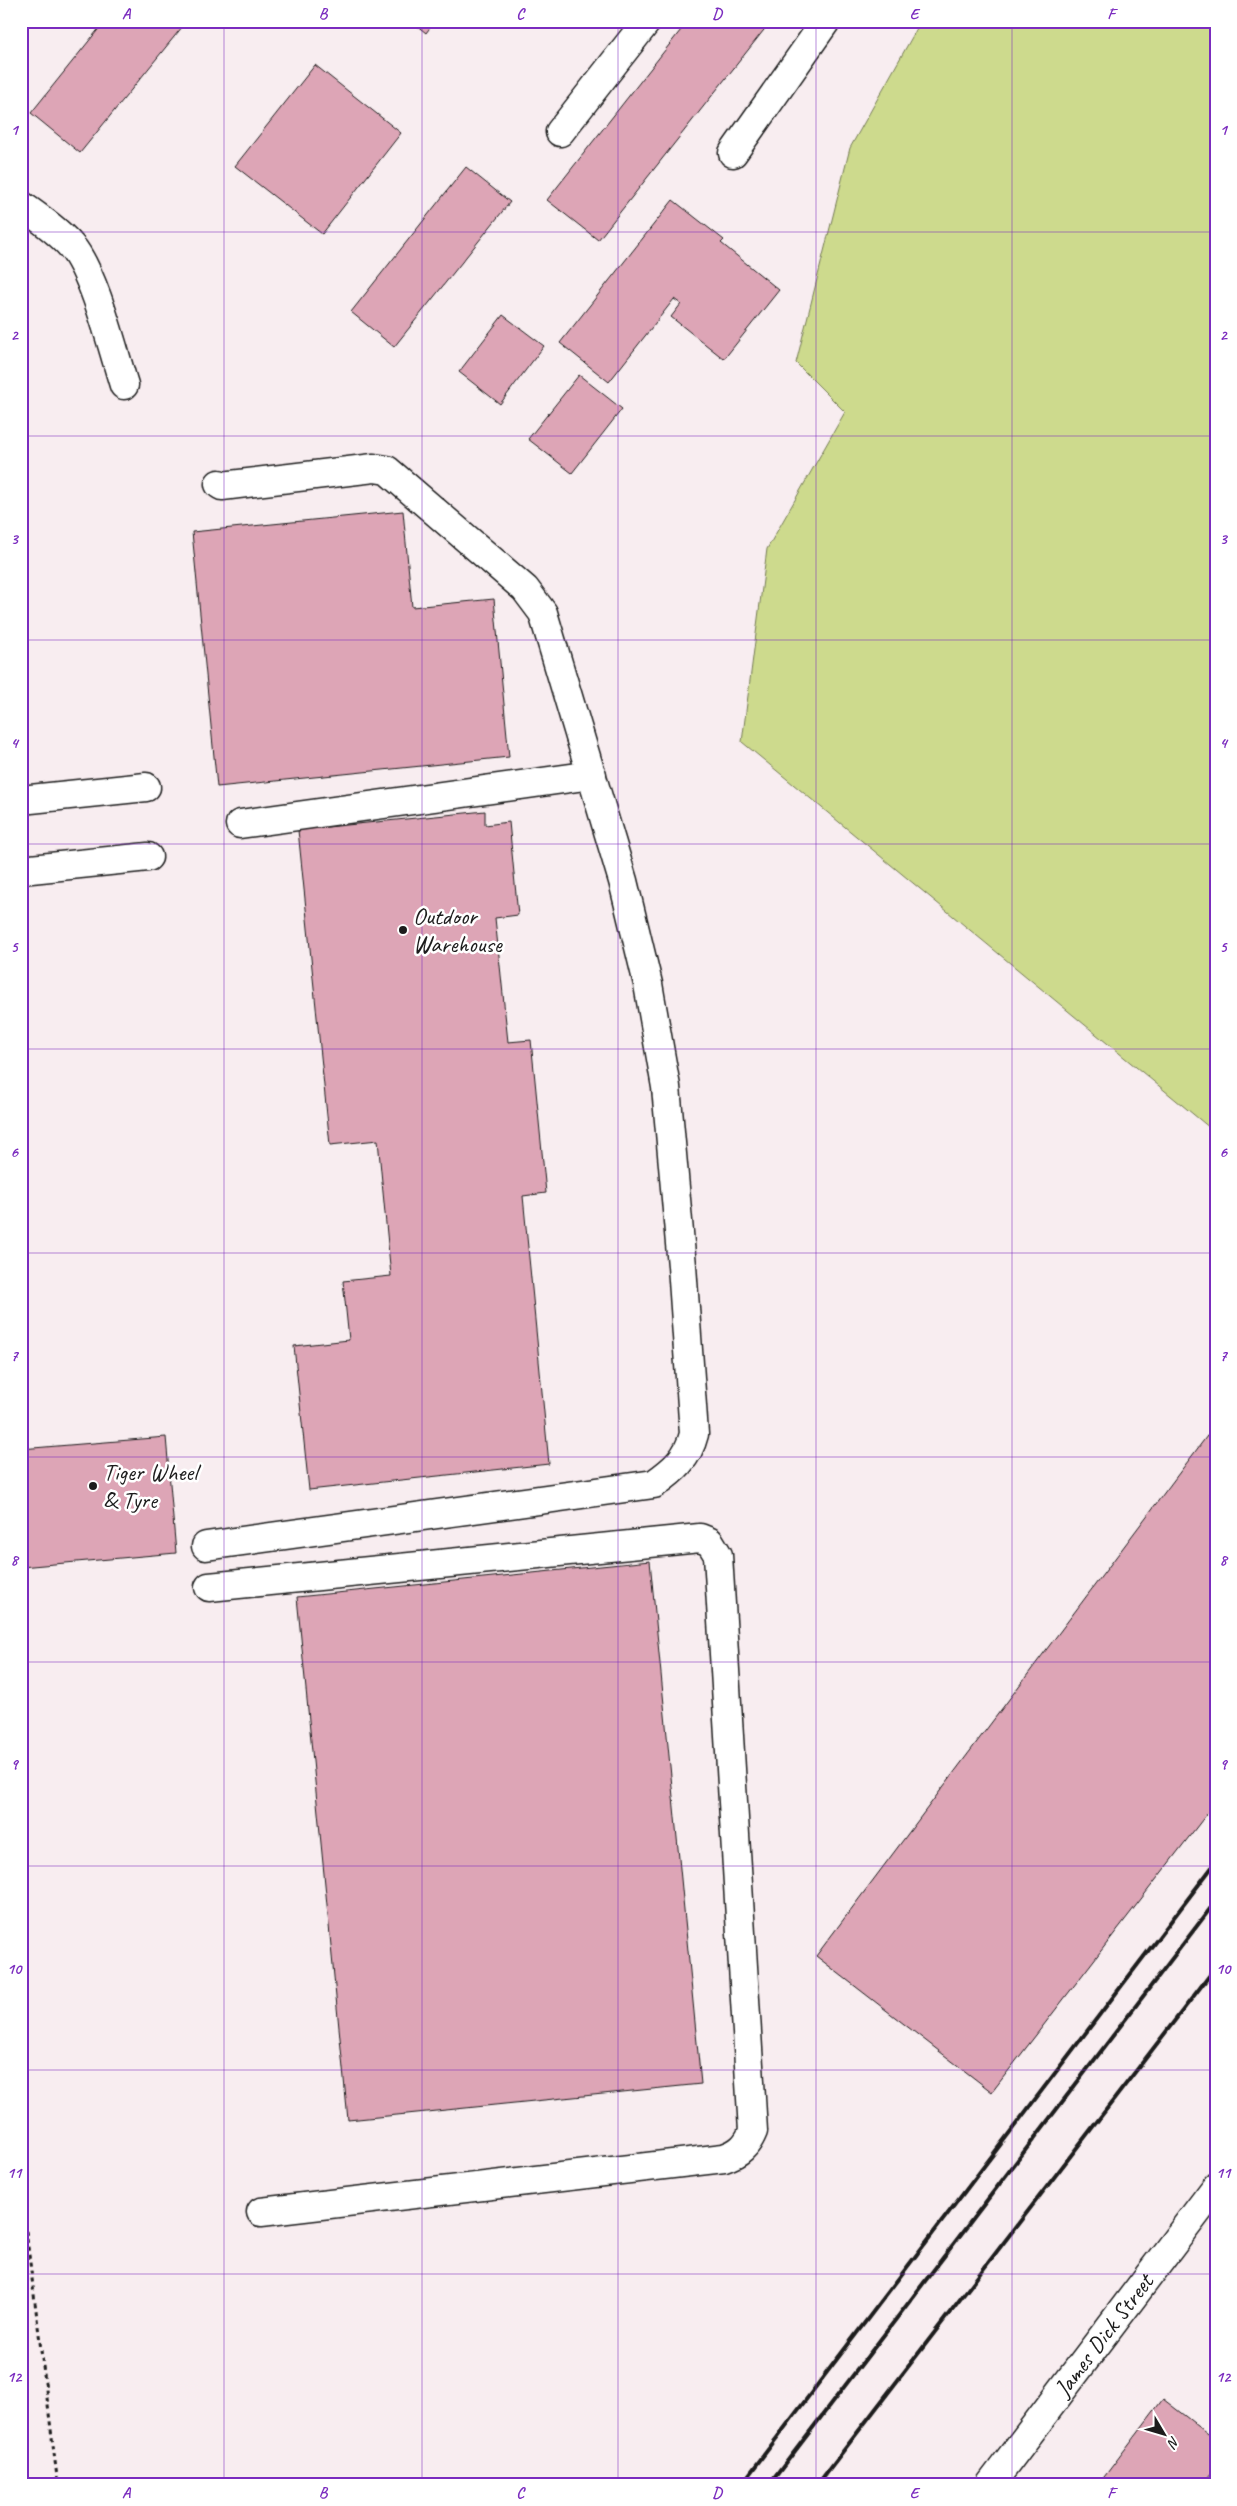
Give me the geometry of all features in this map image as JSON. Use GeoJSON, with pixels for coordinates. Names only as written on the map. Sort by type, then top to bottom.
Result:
{"type":"FeatureCollection","features":[{"type":"Feature","properties":{"kind":"street"},"geometry":{"type":"LineString","coordinates":[[560,132],[646,21]]}},
{"type":"Feature","properties":{"kind":"street"},"geometry":{"type":"LineString","coordinates":[[734,153],[826,21]]}},
{"type":"Feature","properties":{"kind":"street"},"geometry":{"type":"LineString","coordinates":[[21,205],[53,228],[72,248],[86,270],[124,385]]}},
{"type":"Feature","properties":{"kind":"street"},"geometry":{"type":"LineString","coordinates":[[206,1546],[654,1484],[672,1472],[686,1455],[694,1434],[682,1266],[666,1087],[648,984],[623,881],[546,621],[538,605],[525,589],[390,472],[374,468],[222,486],[219,484]]}},
{"type":"Feature","properties":{"kind":"street"},"geometry":{"type":"LineString","coordinates":[[240,824],[592,775]]}},
{"type":"Feature","properties":{"kind":"street"},"geometry":{"type":"LineString","coordinates":[[21,800],[146,787]]}},
{"type":"Feature","properties":{"kind":"street"},"geometry":{"type":"LineString","coordinates":[[21,870],[148,857]]}},
{"type":"Feature","properties":{"kind":"street"},"geometry":{"type":"LineString","coordinates":[[209,1587],[700,1538],[710,1542],[718,1555],[753,2131],[745,2146],[734,2155],[724,2158],[261,2212]]}},
{"type":"Feature","properties":{"kind":"street","name":"James Dick Street"},"geometry":{"type":"LineString","coordinates":[[990,2485],[1216,2188]]}},
{"type":"Feature","properties":{"kind":"path"},"geometry":{"type":"LineString","coordinates":[[25,2223],[58,2485]]}},
{"type":"Feature","properties":{"kind":"green space"},"geometry":{"type":"Polygon","coordinates":[[[921,21],[1216,21],[1216,1133],[742,742],[767,549],[845,412],[796,363],[850,148],[921,21]]]}},
{"type":"Feature","properties":{"kind":"building"},"geometry":{"type":"Polygon","coordinates":[[[105,21],[187,21],[80,153],[31,113],[105,21]]]}},
{"type":"Feature","properties":{"kind":"building"},"geometry":{"type":"Polygon","coordinates":[[[411,21],[435,21],[426,33],[411,21]]]}},
{"type":"Feature","properties":{"kind":"building"},"geometry":{"type":"Polygon","coordinates":[[[688,21],[771,21],[598,240],[547,200],[688,21]]]}},
{"type":"Feature","properties":{"kind":"building"},"geometry":{"type":"Polygon","coordinates":[[[315,65],[401,133],[322,234],[235,166],[315,65]]]}},
{"type":"Feature","properties":{"kind":"building"},"geometry":{"type":"Polygon","coordinates":[[[466,167],[510,202],[394,347],[351,312],[466,167]]]}},
{"type":"Feature","properties":{"kind":"building"},"geometry":{"type":"Polygon","coordinates":[[[673,200],[724,240],[721,243],[779,290],[724,359],[671,317],[681,304],[674,299],[609,382],[560,343],[673,200]]]}},
{"type":"Feature","properties":{"kind":"building"},"geometry":{"type":"Polygon","coordinates":[[[503,315],[544,346],[500,404],[459,372],[503,315]]]}},
{"type":"Feature","properties":{"kind":"building"},"geometry":{"type":"Polygon","coordinates":[[[579,375],[622,409],[572,473],[528,439],[579,375]]]}},
{"type":"Feature","properties":{"kind":"building"},"geometry":{"type":"Polygon","coordinates":[[[403,511],[412,607],[494,599],[509,757],[217,787],[192,532],[403,511]]]}},
{"type":"Feature","properties":{"kind":"building"},"geometry":{"type":"Polygon","coordinates":[[[485,811],[485,825],[509,822],[518,915],[495,918],[508,1042],[531,1040],[546,1193],[523,1196],[549,1464],[309,1490],[294,1346],[349,1340],[343,1281],[391,1276],[378,1140],[330,1145],[298,830],[485,811]]]}},
{"type":"Feature","properties":{"kind":"building"},"geometry":{"type":"Polygon","coordinates":[[[1216,1424],[1216,1802],[992,2092],[816,1956],[1216,1424]]]}},
{"type":"Feature","properties":{"kind":"building"},"geometry":{"type":"Polygon","coordinates":[[[166,1437],[176,1553],[21,1567],[21,1449],[166,1437]]]}},
{"type":"Feature","properties":{"kind":"building"},"geometry":{"type":"Polygon","coordinates":[[[650,1561],[701,2084],[348,2120],[297,1597],[650,1561]]]}},
{"type":"Feature","properties":{"kind":"building"},"geometry":{"type":"Polygon","coordinates":[[[1163,2399],[1216,2440],[1216,2468],[1203,2485],[1098,2485],[1163,2399]]]}},
{"type":"Feature","properties":{"kind":"railway"},"geometry":{"type":"LineString","coordinates":[[741,2485],[1216,1862]]}},
{"type":"Feature","properties":{"kind":"railway"},"geometry":{"type":"LineString","coordinates":[[769,2485],[1216,1901]]}},
{"type":"Feature","properties":{"kind":"railway"},"geometry":{"type":"LineString","coordinates":[[817,2485],[1216,1967]]}},
{"type":"Feature","properties":{"kind":"place","name":"Outdoor Warehouse"},"geometry":{"type":"Point","coordinates":[403,930]}},
{"type":"Feature","properties":{"kind":"place","name":"Tiger Wheel & Tyre"},"geometry":{"type":"Point","coordinates":[93,1486]}}]}
